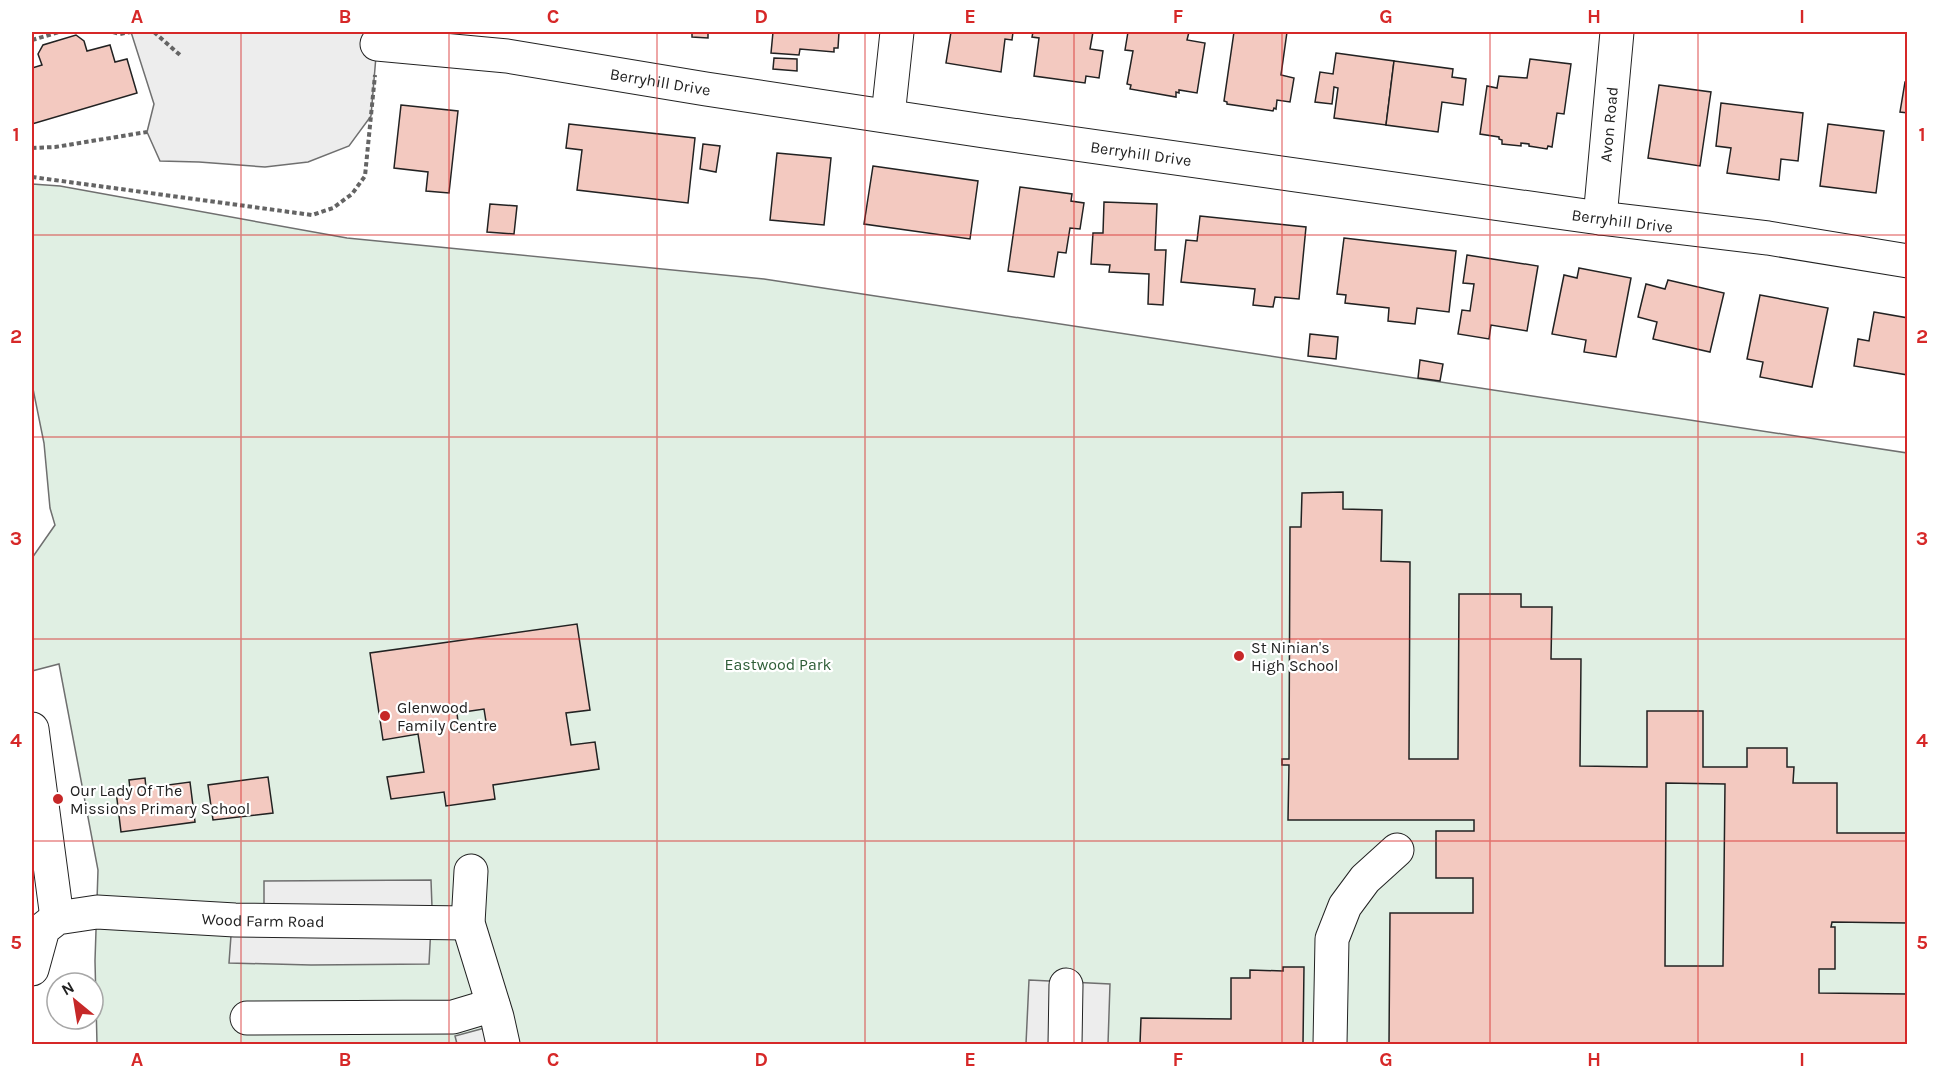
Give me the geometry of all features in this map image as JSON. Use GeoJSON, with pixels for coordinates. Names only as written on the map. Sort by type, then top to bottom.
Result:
{"type":"FeatureCollection","features":[{"type":"Feature","properties":{"kind":"street"},"geometry":{"type":"LineString","coordinates":[[888,116],[897,32]]}},
{"type":"Feature","properties":{"kind":"street","name":"Avon Road"},"geometry":{"type":"LineString","coordinates":[[1600,218],[1617,32]]}},
{"type":"Feature","properties":{"kind":"street","name":"Berryhill Drive"},"geometry":{"type":"LineString","coordinates":[[377,44],[508,44],[706,89],[1600,218],[1768,238],[1908,261]]}},
{"type":"Feature","properties":{"kind":"street"},"geometry":{"type":"LineString","coordinates":[[32,729],[57,918],[43,928],[32,969]]}},
{"type":"Feature","properties":{"kind":"street"},"geometry":{"type":"LineString","coordinates":[[1330,1044],[1332,939],[1345,906],[1365,879],[1397,850]]}},
{"type":"Feature","properties":{"kind":"street"},"geometry":{"type":"LineString","coordinates":[[471,871],[468,923],[503,1044]]}},
{"type":"Feature","properties":{"kind":"street","name":"Wood Farm Road"},"geometry":{"type":"LineString","coordinates":[[57,918],[96,912],[235,920],[468,923]]}},
{"type":"Feature","properties":{"kind":"street"},"geometry":{"type":"LineString","coordinates":[[1065,1044],[1066,985]]}},
{"type":"Feature","properties":{"kind":"street"},"geometry":{"type":"LineString","coordinates":[[247,1018],[453,1017],[493,1005]]}},
{"type":"Feature","properties":{"kind":"path"},"geometry":{"type":"LineString","coordinates":[[32,40],[59,32]]}},
{"type":"Feature","properties":{"kind":"path"},"geometry":{"type":"LineString","coordinates":[[113,32],[120,34],[131,32]]}},
{"type":"Feature","properties":{"kind":"path"},"geometry":{"type":"LineString","coordinates":[[154,32],[180,56]]}},
{"type":"Feature","properties":{"kind":"path"},"geometry":{"type":"LineString","coordinates":[[32,177],[312,215],[333,208],[352,194],[365,176],[377,44]]}},
{"type":"Feature","properties":{"kind":"path"},"geometry":{"type":"LineString","coordinates":[[32,148],[55,147],[147,132]]}},
{"type":"Feature","properties":{"kind":"green space","name":"Eastwood Park"},"geometry":{"type":"Polygon","coordinates":[[[32,184],[60,186],[347,238],[764,279],[1907,453],[1907,1044],[97,1044],[97,1031],[105,1031],[105,971],[95,971],[98,870],[59,664],[32,671],[32,558],[55,525],[50,508],[44,443],[32,384],[32,184]]]}},
{"type":"Feature","properties":{"kind":"shaded area"},"geometry":{"type":"Polygon","coordinates":[[[131,32],[378,32],[371,116],[349,146],[308,162],[265,167],[160,161],[147,132],[154,104],[131,32]]]}},
{"type":"Feature","properties":{"kind":"shaded area"},"geometry":{"type":"Polygon","coordinates":[[[431,880],[429,964],[229,963],[233,908],[264,908],[264,881],[431,880]]]}},
{"type":"Feature","properties":{"kind":"shaded area"},"geometry":{"type":"Polygon","coordinates":[[[1029,980],[1110,984],[1108,1044],[1026,1044],[1029,980]]]}},
{"type":"Feature","properties":{"kind":"shaded area"},"geometry":{"type":"Polygon","coordinates":[[[507,1022],[515,1044],[457,1044],[455,1036],[507,1022]]]}},
{"type":"Feature","properties":{"kind":"building"},"geometry":{"type":"Polygon","coordinates":[[[692,32],[708,32],[708,38],[692,37],[692,32]]]}},
{"type":"Feature","properties":{"kind":"building"},"geometry":{"type":"Polygon","coordinates":[[[773,32],[839,32],[838,48],[834,48],[834,52],[800,49],[799,55],[771,53],[773,32]]]}},
{"type":"Feature","properties":{"kind":"building"},"geometry":{"type":"Polygon","coordinates":[[[951,32],[1013,32],[1012,40],[1005,39],[1001,72],[946,63],[951,32]]]}},
{"type":"Feature","properties":{"kind":"building"},"geometry":{"type":"Polygon","coordinates":[[[1033,32],[1093,32],[1090,49],[1103,51],[1099,78],[1086,76],[1085,83],[1034,76],[1039,38],[1032,37],[1033,32]]]}},
{"type":"Feature","properties":{"kind":"building"},"geometry":{"type":"Polygon","coordinates":[[[1128,32],[1189,32],[1187,40],[1205,43],[1197,93],[1179,90],[1179,93],[1176,92],[1176,97],[1130,89],[1131,85],[1127,84],[1133,51],[1125,50],[1128,32]]]}},
{"type":"Feature","properties":{"kind":"building"},"geometry":{"type":"Polygon","coordinates":[[[1234,32],[1287,32],[1281,75],[1294,78],[1290,102],[1277,100],[1276,109],[1274,108],[1273,111],[1227,104],[1224,101],[1234,32]]]}},
{"type":"Feature","properties":{"kind":"building"},"geometry":{"type":"Polygon","coordinates":[[[76,35],[84,41],[87,51],[110,45],[115,62],[127,59],[137,93],[32,124],[32,68],[42,65],[38,54],[43,45],[76,35]]]}},
{"type":"Feature","properties":{"kind":"building"},"geometry":{"type":"Polygon","coordinates":[[[1336,53],[1394,61],[1386,125],[1334,118],[1338,88],[1334,87],[1332,104],[1315,102],[1320,72],[1333,74],[1336,53]]]}},
{"type":"Feature","properties":{"kind":"building"},"geometry":{"type":"Polygon","coordinates":[[[774,58],[797,59],[797,71],[773,69],[774,58]]]}},
{"type":"Feature","properties":{"kind":"building"},"geometry":{"type":"Polygon","coordinates":[[[1530,59],[1571,64],[1564,114],[1557,113],[1552,147],[1548,146],[1547,149],[1521,143],[1521,146],[1502,144],[1499,137],[1480,134],[1487,86],[1497,88],[1499,76],[1527,78],[1530,59]]]}},
{"type":"Feature","properties":{"kind":"building"},"geometry":{"type":"Polygon","coordinates":[[[1394,61],[1453,69],[1452,77],[1466,79],[1463,105],[1442,102],[1438,132],[1386,125],[1394,61]]]}},
{"type":"Feature","properties":{"kind":"building"},"geometry":{"type":"Polygon","coordinates":[[[1905,82],[1908,82],[1908,113],[1900,112],[1905,82]]]}},
{"type":"Feature","properties":{"kind":"building"},"geometry":{"type":"Polygon","coordinates":[[[1659,85],[1711,92],[1700,166],[1648,158],[1659,85]]]}},
{"type":"Feature","properties":{"kind":"building"},"geometry":{"type":"Polygon","coordinates":[[[1721,103],[1803,113],[1798,161],[1781,159],[1779,180],[1727,173],[1731,148],[1716,146],[1721,103]]]}},
{"type":"Feature","properties":{"kind":"building"},"geometry":{"type":"Polygon","coordinates":[[[401,105],[458,111],[449,193],[426,191],[428,172],[394,168],[401,105]]]}},
{"type":"Feature","properties":{"kind":"building"},"geometry":{"type":"Polygon","coordinates":[[[569,124],[695,138],[688,203],[577,190],[582,150],[566,148],[569,124]]]}},
{"type":"Feature","properties":{"kind":"building"},"geometry":{"type":"Polygon","coordinates":[[[1828,124],[1884,131],[1876,193],[1820,186],[1828,124]]]}},
{"type":"Feature","properties":{"kind":"building"},"geometry":{"type":"Polygon","coordinates":[[[703,144],[720,146],[716,172],[700,169],[703,144]]]}},
{"type":"Feature","properties":{"kind":"building"},"geometry":{"type":"Polygon","coordinates":[[[777,153],[831,158],[824,225],[770,220],[777,153]]]}},
{"type":"Feature","properties":{"kind":"building"},"geometry":{"type":"Polygon","coordinates":[[[873,166],[978,181],[970,239],[864,224],[873,166]]]}},
{"type":"Feature","properties":{"kind":"building"},"geometry":{"type":"Polygon","coordinates":[[[1020,187],[1072,194],[1071,201],[1084,203],[1080,229],[1070,228],[1066,253],[1058,252],[1054,277],[1008,271],[1020,187]]]}},
{"type":"Feature","properties":{"kind":"building"},"geometry":{"type":"Polygon","coordinates":[[[1104,202],[1157,204],[1155,250],[1166,250],[1163,305],[1148,304],[1149,274],[1109,272],[1110,265],[1091,264],[1093,233],[1103,233],[1104,202]]]}},
{"type":"Feature","properties":{"kind":"building"},"geometry":{"type":"Polygon","coordinates":[[[490,204],[517,206],[514,234],[487,232],[490,204]]]}},
{"type":"Feature","properties":{"kind":"building"},"geometry":{"type":"Polygon","coordinates":[[[1200,216],[1306,227],[1299,299],[1275,297],[1273,307],[1253,305],[1255,289],[1181,282],[1186,240],[1197,241],[1200,216]]]}},
{"type":"Feature","properties":{"kind":"building"},"geometry":{"type":"Polygon","coordinates":[[[1344,238],[1456,251],[1449,312],[1417,308],[1415,324],[1388,321],[1389,308],[1345,303],[1346,295],[1337,294],[1344,238]]]}},
{"type":"Feature","properties":{"kind":"building"},"geometry":{"type":"Polygon","coordinates":[[[1467,255],[1538,266],[1527,331],[1491,325],[1489,339],[1458,334],[1462,310],[1470,311],[1474,284],[1463,283],[1467,255]]]}},
{"type":"Feature","properties":{"kind":"building"},"geometry":{"type":"Polygon","coordinates":[[[1579,268],[1631,278],[1616,357],[1584,352],[1586,340],[1552,334],[1564,275],[1577,278],[1579,268]]]}},
{"type":"Feature","properties":{"kind":"building"},"geometry":{"type":"Polygon","coordinates":[[[1668,280],[1724,293],[1710,352],[1653,339],[1657,322],[1638,317],[1646,284],[1665,289],[1668,280]]]}},
{"type":"Feature","properties":{"kind":"building"},"geometry":{"type":"Polygon","coordinates":[[[1760,295],[1828,308],[1812,387],[1760,377],[1763,362],[1747,359],[1760,295]]]}},
{"type":"Feature","properties":{"kind":"building"},"geometry":{"type":"Polygon","coordinates":[[[1874,312],[1908,318],[1908,375],[1854,366],[1858,339],[1869,341],[1874,312]]]}},
{"type":"Feature","properties":{"kind":"building"},"geometry":{"type":"Polygon","coordinates":[[[1310,334],[1338,337],[1336,359],[1308,356],[1310,334]]]}},
{"type":"Feature","properties":{"kind":"building"},"geometry":{"type":"Polygon","coordinates":[[[1420,360],[1443,364],[1440,381],[1418,378],[1420,360]]]}},
{"type":"Feature","properties":{"kind":"building","name":"St Ninian's High School"},"geometry":{"type":"Polygon","coordinates":[[[1343,492],[1343,509],[1382,510],[1381,561],[1410,562],[1409,759],[1458,759],[1459,594],[1521,594],[1521,607],[1552,607],[1551,659],[1581,659],[1580,766],[1647,767],[1647,711],[1703,711],[1703,767],[1747,767],[1747,748],[1787,748],[1787,767],[1794,767],[1793,783],[1837,783],[1837,833],[1908,833],[1908,923],[1832,922],[1831,927],[1835,927],[1835,969],[1819,969],[1819,993],[1908,994],[1908,1044],[1389,1044],[1390,913],[1473,913],[1473,878],[1436,878],[1436,831],[1474,831],[1474,820],[1288,820],[1289,765],[1282,765],[1282,759],[1289,759],[1290,527],[1301,527],[1302,493],[1343,492]],[[1666,783],[1665,966],[1723,966],[1725,784],[1666,783]]]}},
{"type":"Feature","properties":{"kind":"building","name":"Glenwood Family Centre"},"geometry":{"type":"Polygon","coordinates":[[[577,624],[590,710],[566,713],[571,745],[595,742],[599,769],[493,785],[495,799],[446,806],[444,792],[391,799],[387,777],[424,772],[418,734],[383,740],[370,653],[577,624]],[[484,709],[457,713],[459,732],[487,728],[484,709]]]}},
{"type":"Feature","properties":{"kind":"building"},"geometry":{"type":"Polygon","coordinates":[[[268,777],[273,813],[213,820],[208,785],[268,777]]]}},
{"type":"Feature","properties":{"kind":"building"},"geometry":{"type":"Polygon","coordinates":[[[145,778],[146,788],[190,782],[195,822],[121,832],[116,791],[130,789],[129,780],[145,778]]]}},
{"type":"Feature","properties":{"kind":"building"},"geometry":{"type":"Polygon","coordinates":[[[1283,967],[1304,967],[1303,1044],[1140,1044],[1141,1018],[1231,1019],[1231,978],[1250,978],[1250,970],[1283,971],[1283,967]]]}},
{"type":"Feature","properties":{"kind":"place","name":"St Ninian's High School"},"geometry":{"type":"Point","coordinates":[1239,656]}},
{"type":"Feature","properties":{"kind":"place","name":"Glenwood Family Centre"},"geometry":{"type":"Point","coordinates":[385,716]}},
{"type":"Feature","properties":{"kind":"place","name":"Our Lady Of The Missions Primary School"},"geometry":{"type":"Point","coordinates":[58,799]}}]}
